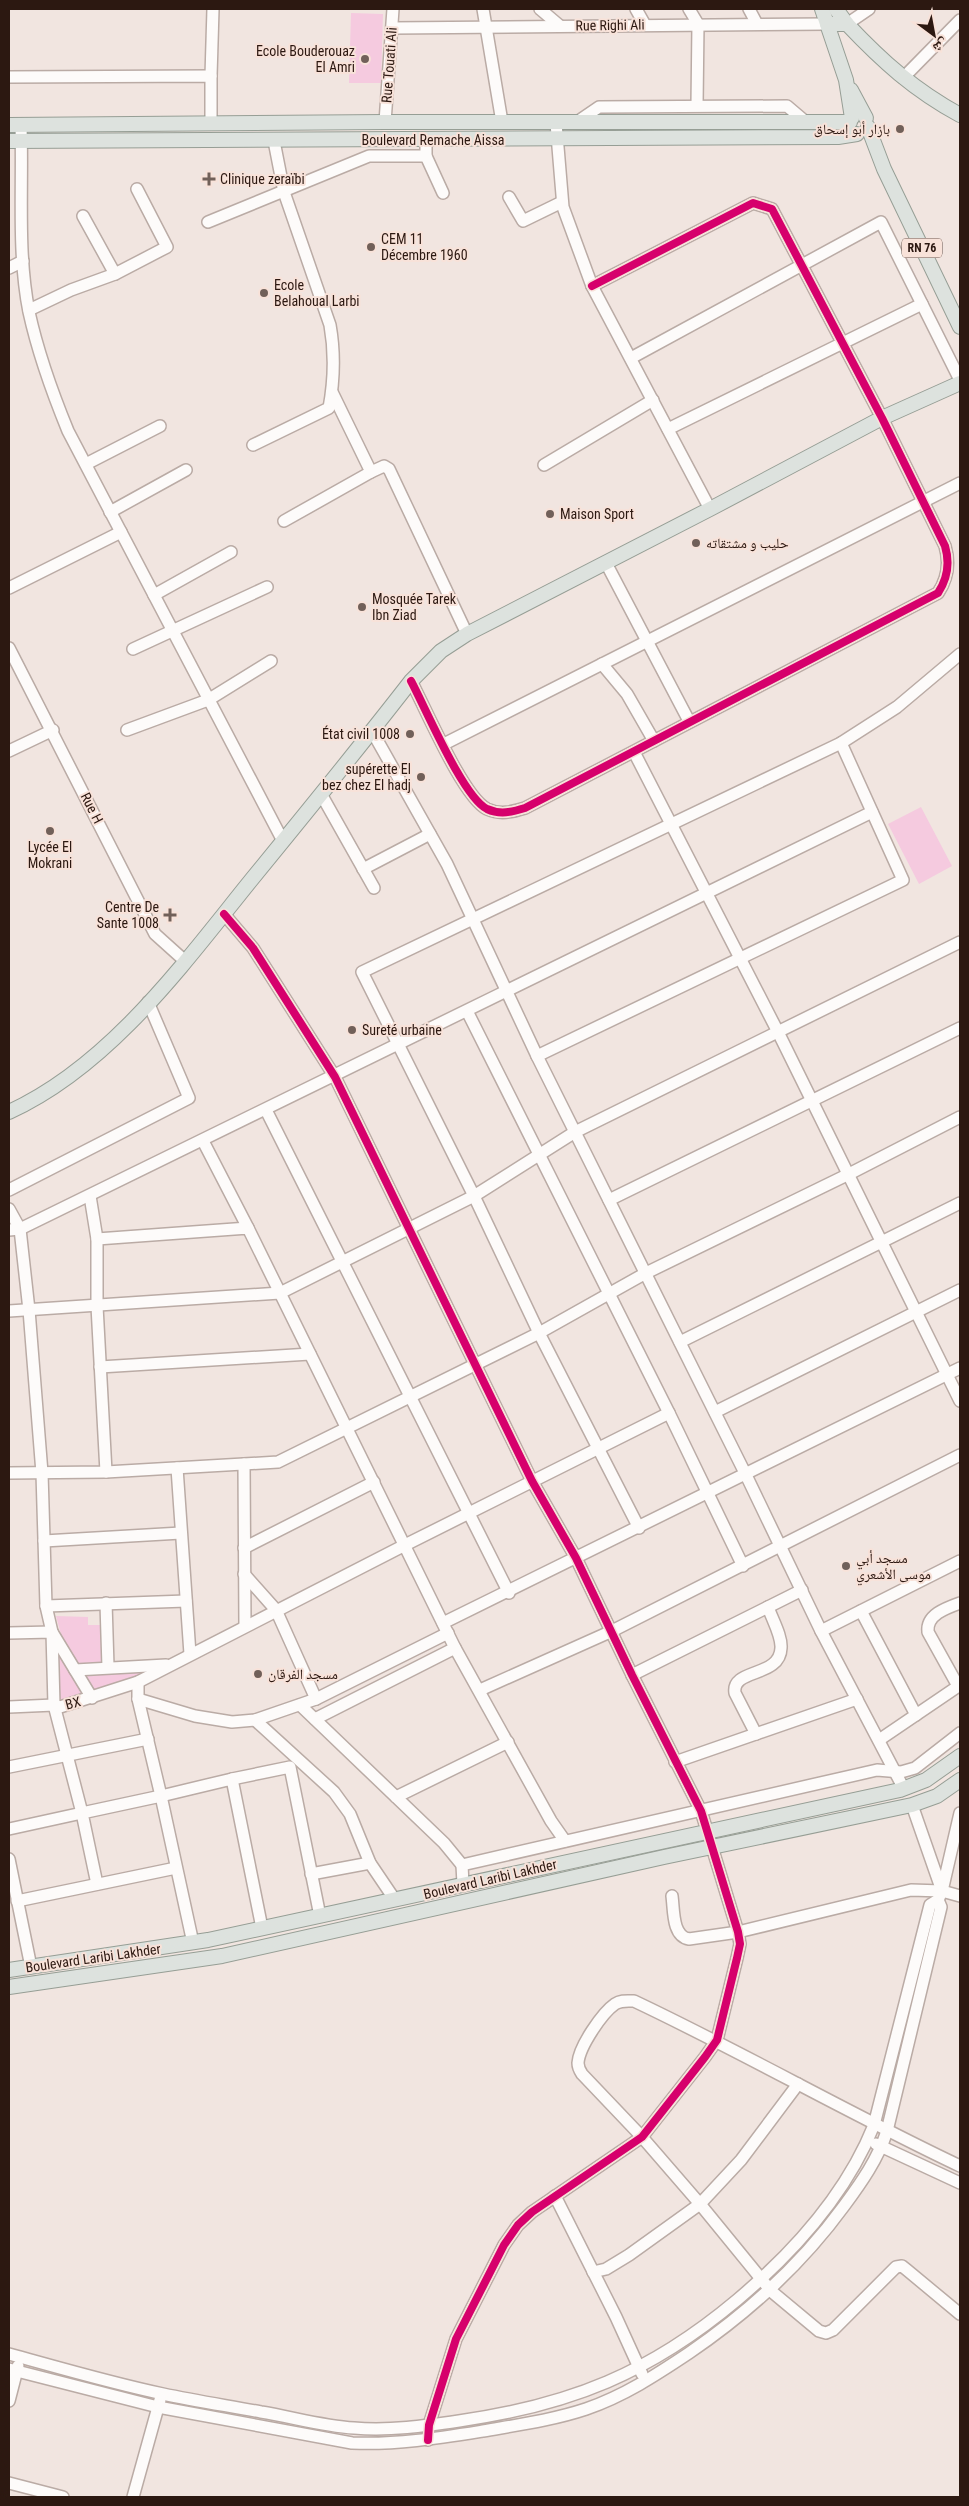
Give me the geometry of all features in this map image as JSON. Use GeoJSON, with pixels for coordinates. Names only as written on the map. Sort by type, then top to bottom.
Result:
{"type":"FeatureCollection","features":[{"type":"Feature","properties":{"kind":"main road","name":"RN 76"},"geometry":{"type":"LineString","coordinates":[[822,9],[859,126],[884,169],[960,327]]}},
{"type":"Feature","properties":{"kind":"main road"},"geometry":{"type":"LineString","coordinates":[[836,9],[847,24],[881,60],[903,78],[958,110]]}},
{"type":"Feature","properties":{"kind":"main road"},"geometry":{"type":"LineString","coordinates":[[827,24],[847,24]]}},
{"type":"Feature","properties":{"kind":"main road","name":"Boulevard Remache Aissa"},"geometry":{"type":"LineString","coordinates":[[15,125],[577,122],[808,123],[859,126]]}},
{"type":"Feature","properties":{"kind":"main road","name":"Boulevard Remache Aissa"},"geometry":{"type":"LineString","coordinates":[[15,141],[372,141],[426,139],[555,140],[838,137],[859,126]]}},
{"type":"Feature","properties":{"kind":"main road"},"geometry":{"type":"LineString","coordinates":[[9,1112],[36,1100],[111,1042],[185,961],[412,681],[440,651],[467,634],[882,418],[960,381]]}},
{"type":"Feature","properties":{"kind":"main road","name":"Boulevard Laribi Lakhder"},"geometry":{"type":"LineString","coordinates":[[9,1970],[193,1943],[904,1789],[934,1776],[960,1756]]}},
{"type":"Feature","properties":{"kind":"main road","name":"Boulevard Laribi Lakhder"},"geometry":{"type":"LineString","coordinates":[[9,1987],[222,1956],[713,1846],[912,1805],[937,1796],[960,1780]]}},
{"type":"Feature","properties":{"kind":"street"},"geometry":{"type":"LineString","coordinates":[[211,124],[213,9]]}},
{"type":"Feature","properties":{"kind":"street","name":"Rue Touati Ali"},"geometry":{"type":"LineString","coordinates":[[385,122],[393,9]]}},
{"type":"Feature","properties":{"kind":"street"},"geometry":{"type":"LineString","coordinates":[[483,9],[502,122]]}},
{"type":"Feature","properties":{"kind":"street"},"geometry":{"type":"LineString","coordinates":[[540,9],[560,26]]}},
{"type":"Feature","properties":{"kind":"street"},"geometry":{"type":"LineString","coordinates":[[636,9],[645,25]]}},
{"type":"Feature","properties":{"kind":"street"},"geometry":{"type":"LineString","coordinates":[[689,9],[698,24],[696,106]]}},
{"type":"Feature","properties":{"kind":"street"},"geometry":{"type":"LineString","coordinates":[[749,9],[757,24]]}},
{"type":"Feature","properties":{"kind":"street"},"geometry":{"type":"LineString","coordinates":[[847,24],[869,9]]}},
{"type":"Feature","properties":{"kind":"street"},"geometry":{"type":"LineString","coordinates":[[957,9],[960,13]]}},
{"type":"Feature","properties":{"kind":"street"},"geometry":{"type":"LineString","coordinates":[[903,78],[960,20]]}},
{"type":"Feature","properties":{"kind":"street","name":"Rue Righi Ali"},"geometry":{"type":"LineString","coordinates":[[392,28],[827,24]]}},
{"type":"Feature","properties":{"kind":"street"},"geometry":{"type":"LineString","coordinates":[[9,77],[211,76]]}},
{"type":"Feature","properties":{"kind":"street"},"geometry":{"type":"LineString","coordinates":[[577,122],[599,107],[787,106],[808,123]]}},
{"type":"Feature","properties":{"kind":"street"},"geometry":{"type":"LineString","coordinates":[[556,123],[555,140],[566,221],[592,286],[710,509]]}},
{"type":"Feature","properties":{"kind":"street"},"geometry":{"type":"LineString","coordinates":[[15,125],[23,261],[29,310],[45,373],[68,431],[171,631],[283,841]]}},
{"type":"Feature","properties":{"kind":"street"},"geometry":{"type":"LineString","coordinates":[[426,139],[426,156],[443,193]]}},
{"type":"Feature","properties":{"kind":"street"},"geometry":{"type":"LineString","coordinates":[[253,445],[329,408],[332,391],[334,345],[330,325],[284,192],[274,141]]}},
{"type":"Feature","properties":{"kind":"street"},"geometry":{"type":"LineString","coordinates":[[369,156],[372,141]]}},
{"type":"Feature","properties":{"kind":"street"},"geometry":{"type":"LineString","coordinates":[[208,222],[369,156],[426,156]]}},
{"type":"Feature","properties":{"kind":"street"},"geometry":{"type":"LineString","coordinates":[[29,310],[71,290],[115,274],[167,247],[137,189]]}},
{"type":"Feature","properties":{"kind":"street"},"geometry":{"type":"LineString","coordinates":[[509,197],[523,221],[562,202]]}},
{"type":"Feature","properties":{"kind":"street"},"geometry":{"type":"LineString","coordinates":[[412,681],[475,799],[488,809],[503,813],[524,808],[938,592],[946,577],[947,553],[882,418],[772,209],[753,203],[592,286]]}},
{"type":"Feature","properties":{"kind":"street"},"geometry":{"type":"LineString","coordinates":[[83,216],[115,274]]}},
{"type":"Feature","properties":{"kind":"street"},"geometry":{"type":"LineString","coordinates":[[631,358],[881,222],[960,381]]}},
{"type":"Feature","properties":{"kind":"street"},"geometry":{"type":"LineString","coordinates":[[9,268],[23,261]]}},
{"type":"Feature","properties":{"kind":"street"},"geometry":{"type":"LineString","coordinates":[[668,429],[922,304]]}},
{"type":"Feature","properties":{"kind":"street"},"geometry":{"type":"LineString","coordinates":[[332,391],[370,472]]}},
{"type":"Feature","properties":{"kind":"street"},"geometry":{"type":"LineString","coordinates":[[544,465],[653,400]]}},
{"type":"Feature","properties":{"kind":"street"},"geometry":{"type":"LineString","coordinates":[[86,464],[160,426]]}},
{"type":"Feature","properties":{"kind":"street"},"geometry":{"type":"LineString","coordinates":[[284,521],[370,472],[384,466],[389,469],[467,634]]}},
{"type":"Feature","properties":{"kind":"street"},"geometry":{"type":"LineString","coordinates":[[110,512],[186,470]]}},
{"type":"Feature","properties":{"kind":"street"},"geometry":{"type":"LineString","coordinates":[[444,744],[960,483]]}},
{"type":"Feature","properties":{"kind":"street"},"geometry":{"type":"LineString","coordinates":[[9,588],[121,532]]}},
{"type":"Feature","properties":{"kind":"street"},"geometry":{"type":"LineString","coordinates":[[154,595],[231,552]]}},
{"type":"Feature","properties":{"kind":"street"},"geometry":{"type":"LineString","coordinates":[[606,563],[689,722]]}},
{"type":"Feature","properties":{"kind":"street"},"geometry":{"type":"LineString","coordinates":[[133,649],[267,587]]}},
{"type":"Feature","properties":{"kind":"street","name":"Rue H"},"geometry":{"type":"LineString","coordinates":[[9,648],[53,730],[155,934],[185,961]]}},
{"type":"Feature","properties":{"kind":"street"},"geometry":{"type":"LineString","coordinates":[[638,1528],[539,1333],[474,1196],[362,972],[841,743],[897,707],[960,654]]}},
{"type":"Feature","properties":{"kind":"street"},"geometry":{"type":"LineString","coordinates":[[127,730],[208,700],[271,661]]}},
{"type":"Feature","properties":{"kind":"street"},"geometry":{"type":"LineString","coordinates":[[602,664],[627,694],[654,741]]}},
{"type":"Feature","properties":{"kind":"street"},"geometry":{"type":"LineString","coordinates":[[9,751],[53,730]]}},
{"type":"Feature","properties":{"kind":"street"},"geometry":{"type":"LineString","coordinates":[[372,731],[447,864],[471,920],[574,1132],[646,1273],[822,1631],[904,1789]]}},
{"type":"Feature","properties":{"kind":"street"},"geometry":{"type":"LineString","coordinates":[[537,1056],[739,957],[903,880],[841,743]]}},
{"type":"Feature","properties":{"kind":"street"},"geometry":{"type":"LineString","coordinates":[[634,752],[778,1032],[960,1401]]}},
{"type":"Feature","properties":{"kind":"street"},"geometry":{"type":"LineString","coordinates":[[321,794],[374,888]]}},
{"type":"Feature","properties":{"kind":"street"},"geometry":{"type":"LineString","coordinates":[[14,1230],[90,1196],[335,1077],[872,812]]}},
{"type":"Feature","properties":{"kind":"street"},"geometry":{"type":"LineString","coordinates":[[364,870],[430,834]]}},
{"type":"Feature","properties":{"kind":"street"},"geometry":{"type":"LineString","coordinates":[[224,914],[253,948],[335,1077],[532,1481],[576,1558],[632,1675],[701,1811],[713,1846],[740,1944],[717,2040],[642,2137],[532,2212],[518,2225],[504,2245],[456,2339],[429,2425],[428,2440]]}},
{"type":"Feature","properties":{"kind":"street"},"geometry":{"type":"LineString","coordinates":[[9,1311],[280,1293],[474,1196],[538,1153],[574,1132],[960,942]]}},
{"type":"Feature","properties":{"kind":"street"},"geometry":{"type":"LineString","coordinates":[[9,1190],[189,1098],[148,1002]]}},
{"type":"Feature","properties":{"kind":"street"},"geometry":{"type":"LineString","coordinates":[[467,1011],[669,1413],[743,1566]]}},
{"type":"Feature","properties":{"kind":"street"},"geometry":{"type":"LineString","coordinates":[[609,1200],[960,1028]]}},
{"type":"Feature","properties":{"kind":"street"},"geometry":{"type":"LineString","coordinates":[[266,1110],[344,1261],[509,1593]]}},
{"type":"Feature","properties":{"kind":"street"},"geometry":{"type":"LineString","coordinates":[[9,1473],[106,1472],[278,1462],[539,1333],[608,1292],[849,1174],[960,1116]]}},
{"type":"Feature","properties":{"kind":"street"},"geometry":{"type":"LineString","coordinates":[[203,1141],[347,1427],[455,1648],[564,1841]]}},
{"type":"Feature","properties":{"kind":"street"},"geometry":{"type":"LineString","coordinates":[[90,1196],[97,1239],[97,1306],[106,1472]]}},
{"type":"Feature","properties":{"kind":"street"},"geometry":{"type":"LineString","coordinates":[[680,1342],[960,1203]]}},
{"type":"Feature","properties":{"kind":"street"},"geometry":{"type":"LineString","coordinates":[[9,1209],[29,1310],[42,1473],[46,1606],[52,1632],[54,1705],[82,1813],[97,1884]]}},
{"type":"Feature","properties":{"kind":"street"},"geometry":{"type":"LineString","coordinates":[[97,1239],[248,1228]]}},
{"type":"Feature","properties":{"kind":"street"},"geometry":{"type":"LineString","coordinates":[[715,1412],[960,1290]]}},
{"type":"Feature","properties":{"kind":"street"},"geometry":{"type":"LineString","coordinates":[[100,1367],[310,1354]]}},
{"type":"Feature","properties":{"kind":"street"},"geometry":{"type":"LineString","coordinates":[[138,1699],[196,1716],[232,1722],[255,1720],[316,1699],[576,1558],[960,1368]]}},
{"type":"Feature","properties":{"kind":"street","name":"BX"},"geometry":{"type":"LineString","coordinates":[[9,1707],[54,1705],[60,1707],[138,1682],[276,1610],[669,1413]]}},
{"type":"Feature","properties":{"kind":"street"},"geometry":{"type":"LineString","coordinates":[[480,1690],[612,1631],[960,1455]]}},
{"type":"Feature","properties":{"kind":"street"},"geometry":{"type":"LineString","coordinates":[[244,1464],[245,1626]]}},
{"type":"Feature","properties":{"kind":"street"},"geometry":{"type":"LineString","coordinates":[[177,1468],[190,1654]]}},
{"type":"Feature","properties":{"kind":"street"},"geometry":{"type":"LineString","coordinates":[[244,1548],[374,1482]]}},
{"type":"Feature","properties":{"kind":"street"},"geometry":{"type":"LineString","coordinates":[[44,1541],[181,1533]]}},
{"type":"Feature","properties":{"kind":"street"},"geometry":{"type":"LineString","coordinates":[[822,1631],[960,1561]]}},
{"type":"Feature","properties":{"kind":"street"},"geometry":{"type":"LineString","coordinates":[[244,1574],[276,1610],[316,1699]]}},
{"type":"Feature","properties":{"kind":"street"},"geometry":{"type":"LineString","coordinates":[[632,1675],[802,1590]]}},
{"type":"Feature","properties":{"kind":"street"},"geometry":{"type":"LineString","coordinates":[[46,1606],[186,1601]]}},
{"type":"Feature","properties":{"kind":"street"},"geometry":{"type":"LineString","coordinates":[[106,1603],[108,1667]]}},
{"type":"Feature","properties":{"kind":"street"},"geometry":{"type":"LineString","coordinates":[[879,1740],[959,1685],[928,1632],[927,1625],[931,1618],[960,1603]]}},
{"type":"Feature","properties":{"kind":"street"},"geometry":{"type":"LineString","coordinates":[[756,1734],[735,1693],[734,1686],[737,1681],[771,1667],[779,1659],[782,1647],[768,1607]]}},
{"type":"Feature","properties":{"kind":"street"},"geometry":{"type":"LineString","coordinates":[[861,1611],[916,1715]]}},
{"type":"Feature","properties":{"kind":"street"},"geometry":{"type":"LineString","coordinates":[[9,1633],[52,1632]]}},
{"type":"Feature","properties":{"kind":"street"},"geometry":{"type":"LineString","coordinates":[[52,1632],[92,1698]]}},
{"type":"Feature","properties":{"kind":"street"},"geometry":{"type":"LineString","coordinates":[[315,1719],[455,1648]]}},
{"type":"Feature","properties":{"kind":"street"},"geometry":{"type":"LineString","coordinates":[[75,1670],[170,1664]]}},
{"type":"Feature","properties":{"kind":"street"},"geometry":{"type":"LineString","coordinates":[[138,1682],[138,1699],[193,1943]]}},
{"type":"Feature","properties":{"kind":"street"},"geometry":{"type":"LineString","coordinates":[[675,1762],[857,1699]]}},
{"type":"Feature","properties":{"kind":"street"},"geometry":{"type":"LineString","coordinates":[[300,1705],[444,1842],[462,1865],[463,1884]]}},
{"type":"Feature","properties":{"kind":"street"},"geometry":{"type":"LineString","coordinates":[[255,1720],[334,1792],[350,1814],[370,1863],[395,1900]]}},
{"type":"Feature","properties":{"kind":"street"},"geometry":{"type":"LineString","coordinates":[[462,1865],[877,1770],[906,1772],[919,1766],[960,1733]]}},
{"type":"Feature","properties":{"kind":"street"},"geometry":{"type":"LineString","coordinates":[[9,1767],[68,1757],[148,1739]]}},
{"type":"Feature","properties":{"kind":"street"},"geometry":{"type":"LineString","coordinates":[[396,1797],[508,1742]]}},
{"type":"Feature","properties":{"kind":"street"},"geometry":{"type":"LineString","coordinates":[[9,1829],[290,1767],[310,1874],[320,1916]]}},
{"type":"Feature","properties":{"kind":"street"},"geometry":{"type":"LineString","coordinates":[[232,1780],[262,1928]]}},
{"type":"Feature","properties":{"kind":"street"},"geometry":{"type":"LineString","coordinates":[[12,2370],[158,2407],[352,2443],[377,2444],[428,2440],[529,2424],[587,2408],[647,2382],[724,2330],[771,2290],[821,2238],[857,2188],[882,2147],[941,1907],[940,1895],[912,1805]]}},
{"type":"Feature","properties":{"kind":"street"},"geometry":{"type":"LineString","coordinates":[[9,2401],[14,2355],[162,2394],[354,2428],[429,2425],[507,2414],[538,2407],[582,2394],[639,2368],[703,2328],[761,2279],[818,2219],[842,2187],[868,2140],[874,2125],[930,1905],[940,1895],[960,1813]]}},
{"type":"Feature","properties":{"kind":"street"},"geometry":{"type":"LineString","coordinates":[[9,1859],[31,1967]]}},
{"type":"Feature","properties":{"kind":"street"},"geometry":{"type":"LineString","coordinates":[[310,1874],[370,1863]]}},
{"type":"Feature","properties":{"kind":"street"},"geometry":{"type":"LineString","coordinates":[[18,1900],[176,1868]]}},
{"type":"Feature","properties":{"kind":"street"},"geometry":{"type":"LineString","coordinates":[[672,1896],[677,1929],[681,1936],[689,1938],[738,1932],[911,1890],[960,1896]]}},
{"type":"Feature","properties":{"kind":"street"},"geometry":{"type":"LineString","coordinates":[[960,2166],[887,2132],[717,2040],[634,2001],[622,2001],[615,2004],[598,2023],[581,2052],[578,2064],[582,2074],[642,2137],[771,2290],[819,2331],[826,2333],[834,2330],[889,2272],[902,2266],[960,2314]]}},
{"type":"Feature","properties":{"kind":"street"},"geometry":{"type":"LineString","coordinates":[[593,2272],[606,2269],[629,2255],[700,2204],[741,2160],[798,2084]]}},
{"type":"Feature","properties":{"kind":"street"},"geometry":{"type":"LineString","coordinates":[[868,2140],[960,2183]]}},
{"type":"Feature","properties":{"kind":"street"},"geometry":{"type":"LineString","coordinates":[[555,2196],[647,2382]]}},
{"type":"Feature","properties":{"kind":"street"},"geometry":{"type":"LineString","coordinates":[[133,2497],[162,2394]]}},
{"type":"Feature","properties":{"kind":"street"},"geometry":{"type":"LineString","coordinates":[[9,2483],[61,2497]]}},
{"type":"Feature","properties":{"kind":"shaded area"},"geometry":{"type":"Polygon","coordinates":[[[351,13],[383,14],[381,83],[349,83],[351,13]]]}},
{"type":"Feature","properties":{"kind":"shaded area"},"geometry":{"type":"Polygon","coordinates":[[[921,807],[952,866],[919,884],[888,824],[921,807]]]}},
{"type":"Feature","properties":{"kind":"shaded area"},"geometry":{"type":"Polygon","coordinates":[[[56,1616],[88,1617],[88,1625],[100,1625],[105,1659],[101,1665],[78,1667],[63,1642],[56,1616]]]}},
{"type":"Feature","properties":{"kind":"shaded area"},"geometry":{"type":"Polygon","coordinates":[[[58,1648],[84,1695],[58,1703],[58,1648]]]}},
{"type":"Feature","properties":{"kind":"shaded area"},"geometry":{"type":"Polygon","coordinates":[[[143,1672],[144,1674],[93,1697],[85,1676],[143,1672]]]}},
{"type":"Feature","properties":{"kind":"cycle path"},"geometry":{"type":"LineString","coordinates":[[411,681],[456,771],[467,788],[477,801],[487,809],[497,812],[511,812],[525,808],[938,593],[944,582],[948,564],[945,546],[882,418],[772,209],[753,203],[592,286]]}},
{"type":"Feature","properties":{"kind":"cycle path"},"geometry":{"type":"LineString","coordinates":[[224,914],[253,948],[335,1077],[532,1481],[576,1558],[632,1675],[701,1811],[740,1944],[717,2040],[705,2057],[642,2137],[532,2212],[518,2225],[504,2245],[456,2339],[429,2425],[428,2440]]}},
{"type":"Feature","properties":{"kind":"place","name":"Ecole Bouderouaz El Amri"},"geometry":{"type":"Point","coordinates":[365,59]}},
{"type":"Feature","properties":{"kind":"place","name":"بازار أبو إسحاق"},"geometry":{"type":"Point","coordinates":[900,129]}},
{"type":"Feature","properties":{"kind":"place","name":"Clinique zeraïbi"},"geometry":{"type":"Point","coordinates":[209,179]}},
{"type":"Feature","properties":{"kind":"place","name":"CEM 11 Décembre 1960"},"geometry":{"type":"Point","coordinates":[371,247]}},
{"type":"Feature","properties":{"kind":"place","name":"Ecole Belahoual Larbi"},"geometry":{"type":"Point","coordinates":[264,293]}},
{"type":"Feature","properties":{"kind":"place","name":"Maison Sport"},"geometry":{"type":"Point","coordinates":[550,514]}},
{"type":"Feature","properties":{"kind":"place","name":"حليب و مشتقاته"},"geometry":{"type":"Point","coordinates":[696,543]}},
{"type":"Feature","properties":{"kind":"place","name":"Mosquée Tarek Ibn Ziad"},"geometry":{"type":"Point","coordinates":[362,607]}},
{"type":"Feature","properties":{"kind":"place","name":"État civil 1008"},"geometry":{"type":"Point","coordinates":[410,734]}},
{"type":"Feature","properties":{"kind":"place","name":"supérette El bez chez El hadj"},"geometry":{"type":"Point","coordinates":[421,777]}},
{"type":"Feature","properties":{"kind":"place","name":"Lycée El Mokrani"},"geometry":{"type":"Point","coordinates":[50,831]}},
{"type":"Feature","properties":{"kind":"place","name":"Centre De Sante 1008"},"geometry":{"type":"Point","coordinates":[170,915]}},
{"type":"Feature","properties":{"kind":"place","name":"Sureté urbaine"},"geometry":{"type":"Point","coordinates":[352,1030]}},
{"type":"Feature","properties":{"kind":"place","name":"مسجد أبي موسى الأشعري"},"geometry":{"type":"Point","coordinates":[846,1566]}},
{"type":"Feature","properties":{"kind":"place","name":"مسجد الفرقان"},"geometry":{"type":"Point","coordinates":[258,1674]}}]}
